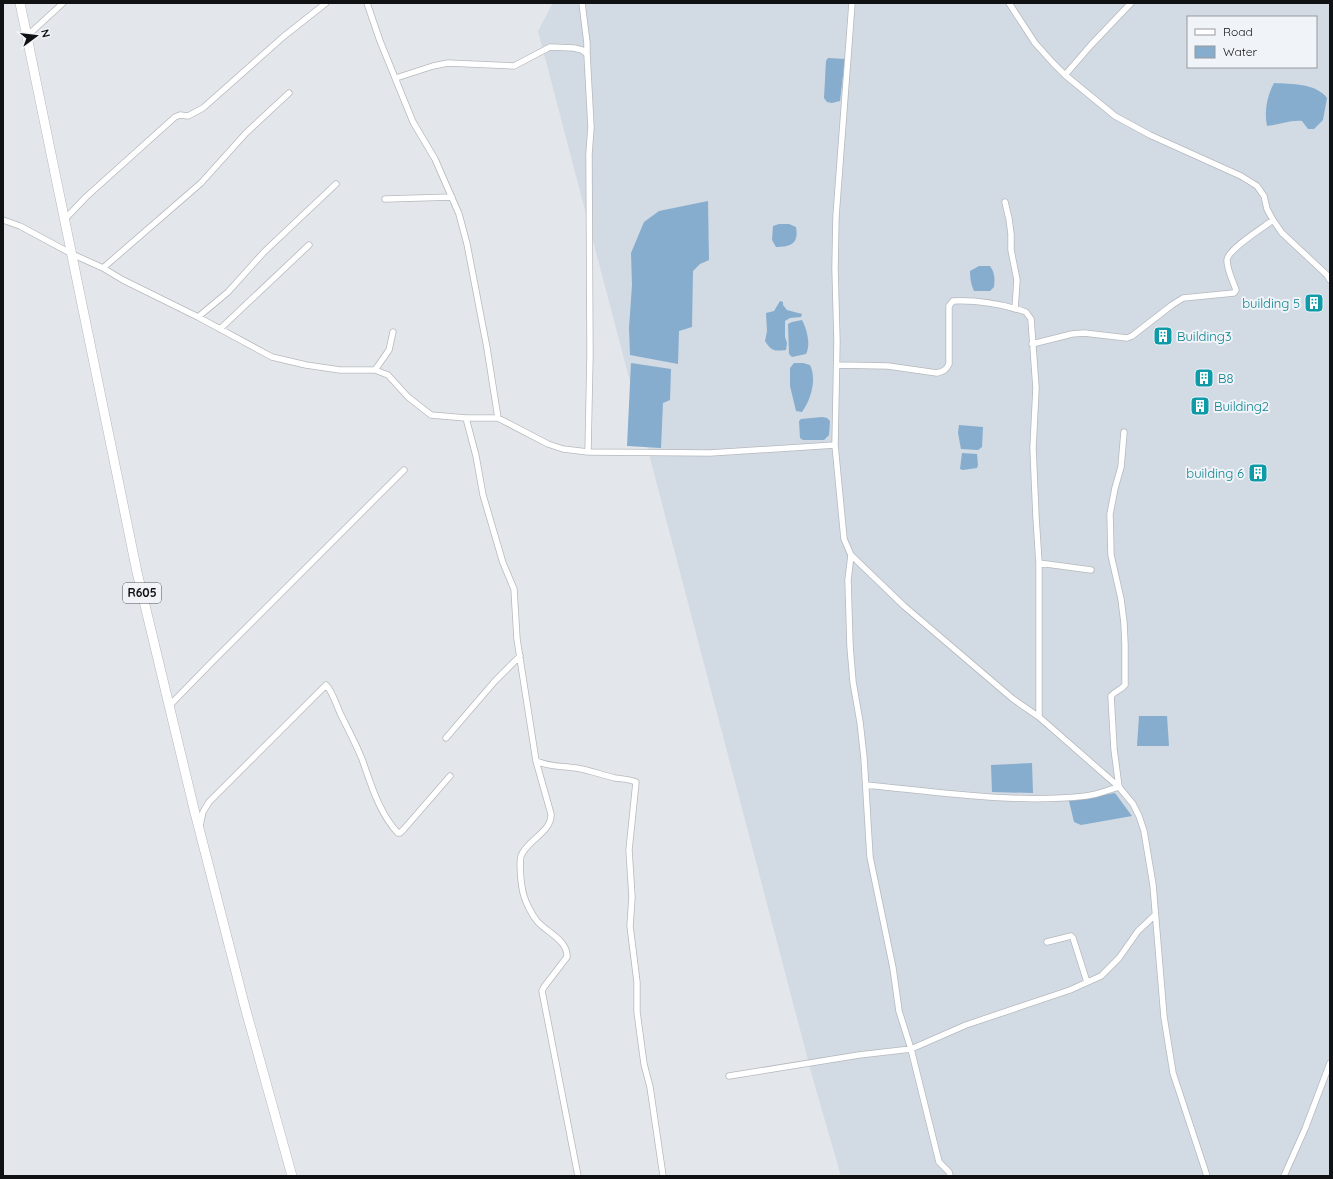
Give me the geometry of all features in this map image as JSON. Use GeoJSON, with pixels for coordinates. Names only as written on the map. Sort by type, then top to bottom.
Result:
{"type":"FeatureCollection","features":[{"type":"Feature","properties":{"kind":"main road","name":"R605"},"geometry":{"type":"LineString","coordinates":[[22,4],[64,220],[137,572],[199,830],[245,1007],[292,1176]]}},
{"type":"Feature","properties":{"kind":"street"},"geometry":{"type":"LineString","coordinates":[[27,36],[63,3]]}},
{"type":"Feature","properties":{"kind":"street"},"geometry":{"type":"LineString","coordinates":[[64,220],[175,117],[180,115],[188,116],[203,108],[283,37],[326,3]]}},
{"type":"Feature","properties":{"kind":"street"},"geometry":{"type":"LineString","coordinates":[[367,3],[380,41],[413,122],[435,159],[459,214],[467,244],[487,348],[498,418]]}},
{"type":"Feature","properties":{"kind":"street"},"geometry":{"type":"LineString","coordinates":[[582,3],[587,44],[586,54],[590,127],[590,354],[588,452]]}},
{"type":"Feature","properties":{"kind":"street"},"geometry":{"type":"LineString","coordinates":[[852,3],[836,216],[835,268],[837,365],[835,445],[844,539],[851,555],[904,606],[1013,699],[1038,717],[1119,787],[1133,804],[1144,830],[1153,885],[1164,1017],[1173,1073],[1207,1176]]}},
{"type":"Feature","properties":{"kind":"street"},"geometry":{"type":"LineString","coordinates":[[1009,3],[1035,42],[1052,63],[1115,116],[1150,135],[1241,176],[1257,186],[1264,196],[1267,208],[1282,233],[1327,275],[1330,280]]}},
{"type":"Feature","properties":{"kind":"street"},"geometry":{"type":"LineString","coordinates":[[1066,76],[1091,45],[1131,3]]}},
{"type":"Feature","properties":{"kind":"street"},"geometry":{"type":"LineString","coordinates":[[396,78],[433,66],[448,63],[514,66],[550,47],[574,48],[582,50],[586,54]]}},
{"type":"Feature","properties":{"kind":"street"},"geometry":{"type":"LineString","coordinates":[[102,268],[201,183],[246,133],[290,93]]}},
{"type":"Feature","properties":{"kind":"street"},"geometry":{"type":"LineString","coordinates":[[198,317],[228,292],[264,252],[336,184]]}},
{"type":"Feature","properties":{"kind":"street"},"geometry":{"type":"LineString","coordinates":[[385,199],[452,196]]}},
{"type":"Feature","properties":{"kind":"street"},"geometry":{"type":"LineString","coordinates":[[1005,202],[1011,234],[1011,250],[1017,280],[1016,309]]}},
{"type":"Feature","properties":{"kind":"street"},"geometry":{"type":"LineString","coordinates":[[3,220],[20,226],[72,254],[198,317],[272,357],[306,365],[340,370],[375,370],[388,375],[408,397],[431,415],[466,418],[498,418],[548,444],[563,449],[588,452],[710,453],[835,445]]}},
{"type":"Feature","properties":{"kind":"street"},"geometry":{"type":"LineString","coordinates":[[1032,344],[1072,334],[1084,333],[1127,338],[1132,336],[1183,298],[1234,293],[1236,290],[1227,258],[1229,254],[1249,237],[1274,220]]}},
{"type":"Feature","properties":{"kind":"street"},"geometry":{"type":"LineString","coordinates":[[220,329],[309,246]]}},
{"type":"Feature","properties":{"kind":"street"},"geometry":{"type":"LineString","coordinates":[[837,365],[888,366],[937,373],[947,369],[949,364],[949,306],[953,301],[975,301],[996,304],[1026,312],[1031,319],[1036,388],[1033,448],[1039,563],[1038,717]]}},
{"type":"Feature","properties":{"kind":"street"},"geometry":{"type":"LineString","coordinates":[[375,370],[389,350],[394,332]]}},
{"type":"Feature","properties":{"kind":"street"},"geometry":{"type":"LineString","coordinates":[[466,418],[476,456],[483,495],[503,563],[514,589],[520,656],[536,761],[551,814],[551,820],[548,825],[531,842],[521,855],[520,868],[524,896],[531,910],[537,920],[557,938],[566,949],[567,953],[567,958],[542,991],[578,1176]]}},
{"type":"Feature","properties":{"kind":"street"},"geometry":{"type":"LineString","coordinates":[[1119,787],[1114,749],[1111,696],[1114,692],[1121,689],[1125,685],[1125,645],[1121,599],[1111,555],[1110,514],[1114,488],[1122,467],[1124,432]]}},
{"type":"Feature","properties":{"kind":"street"},"geometry":{"type":"LineString","coordinates":[[169,706],[404,470]]}},
{"type":"Feature","properties":{"kind":"street"},"geometry":{"type":"LineString","coordinates":[[851,555],[848,580],[850,646],[853,682],[860,722],[866,785],[870,857],[893,968],[899,1011],[940,1162],[949,1172],[950,1176]]}},
{"type":"Feature","properties":{"kind":"street"},"geometry":{"type":"LineString","coordinates":[[1039,563],[1091,570]]}},
{"type":"Feature","properties":{"kind":"street"},"geometry":{"type":"LineString","coordinates":[[446,738],[495,681],[520,656]]}},
{"type":"Feature","properties":{"kind":"street"},"geometry":{"type":"LineString","coordinates":[[199,830],[203,812],[209,802],[326,685],[361,758],[378,801],[392,827],[398,833],[404,829],[450,776]]}},
{"type":"Feature","properties":{"kind":"street"},"geometry":{"type":"LineString","coordinates":[[536,761],[542,764],[575,768],[636,782],[629,850],[632,897],[630,926],[637,982],[637,1012],[644,1064],[650,1087],[662,1176]]}},
{"type":"Feature","properties":{"kind":"street"},"geometry":{"type":"LineString","coordinates":[[866,785],[970,795],[1038,798],[1088,796],[1119,787]]}},
{"type":"Feature","properties":{"kind":"street"},"geometry":{"type":"LineString","coordinates":[[729,1076],[859,1055],[910,1049],[966,1025],[1070,990],[1100,976],[1125,950],[1138,931],[1155,915]]}},
{"type":"Feature","properties":{"kind":"street"},"geometry":{"type":"LineString","coordinates":[[1047,942],[1071,936],[1073,938],[1087,982]]}},
{"type":"Feature","properties":{"kind":"street"},"geometry":{"type":"LineString","coordinates":[[1284,1176],[1305,1129],[1330,1063]]}},
{"type":"Feature","properties":{"kind":"shaded area"},"geometry":{"type":"Polygon","coordinates":[[[553,3],[1330,3],[1330,1176],[841,1176],[813,1079],[538,31],[553,3]]]}},
{"type":"Feature","properties":{"kind":"water"},"geometry":{"type":"Polygon","coordinates":[[[828,58],[845,59],[840,101],[832,103],[827,102],[824,98],[826,61],[828,58]]]}},
{"type":"Feature","properties":{"kind":"water"},"geometry":{"type":"Polygon","coordinates":[[[1274,83],[1303,85],[1316,89],[1322,93],[1327,98],[1323,120],[1314,129],[1308,129],[1302,121],[1293,121],[1267,126],[1267,104],[1274,83]]]}},
{"type":"Feature","properties":{"kind":"water"},"geometry":{"type":"Polygon","coordinates":[[[708,201],[709,260],[700,264],[693,271],[692,327],[679,331],[678,364],[630,355],[629,328],[632,285],[631,253],[644,222],[659,211],[708,201]]]}},
{"type":"Feature","properties":{"kind":"water"},"geometry":{"type":"Polygon","coordinates":[[[779,224],[789,224],[796,227],[797,233],[795,241],[790,245],[776,247],[772,240],[773,226],[779,224]]]}},
{"type":"Feature","properties":{"kind":"water"},"geometry":{"type":"Polygon","coordinates":[[[979,266],[990,266],[993,271],[994,287],[990,291],[974,291],[973,289],[970,271],[979,266]]]}},
{"type":"Feature","properties":{"kind":"water"},"geometry":{"type":"Polygon","coordinates":[[[780,301],[783,302],[783,305],[787,310],[802,314],[801,317],[790,318],[785,321],[785,337],[787,343],[786,350],[772,349],[765,341],[767,331],[766,313],[774,311],[780,301]]]}},
{"type":"Feature","properties":{"kind":"water"},"geometry":{"type":"Polygon","coordinates":[[[802,320],[808,337],[806,354],[792,357],[789,354],[788,324],[802,320]]]}},
{"type":"Feature","properties":{"kind":"water"},"geometry":{"type":"Polygon","coordinates":[[[631,363],[671,369],[670,400],[663,403],[661,448],[627,446],[631,363]]]}},
{"type":"Feature","properties":{"kind":"water"},"geometry":{"type":"Polygon","coordinates":[[[794,363],[810,365],[813,377],[810,396],[802,412],[796,411],[790,386],[790,368],[794,363]]]}},
{"type":"Feature","properties":{"kind":"water"},"geometry":{"type":"Polygon","coordinates":[[[827,418],[830,421],[829,435],[824,440],[803,440],[800,438],[799,421],[801,419],[827,418]]]}},
{"type":"Feature","properties":{"kind":"water"},"geometry":{"type":"Polygon","coordinates":[[[959,425],[983,427],[982,447],[978,450],[961,449],[958,433],[959,425]]]}},
{"type":"Feature","properties":{"kind":"water"},"geometry":{"type":"Polygon","coordinates":[[[962,453],[977,454],[977,468],[960,469],[962,453]]]}},
{"type":"Feature","properties":{"kind":"water"},"geometry":{"type":"Polygon","coordinates":[[[1139,716],[1167,716],[1169,746],[1137,746],[1139,716]]]}},
{"type":"Feature","properties":{"kind":"water"},"geometry":{"type":"Polygon","coordinates":[[[1032,763],[1033,793],[992,792],[991,765],[1032,763]]]}},
{"type":"Feature","properties":{"kind":"water"},"geometry":{"type":"Polygon","coordinates":[[[1115,793],[1132,816],[1081,825],[1074,822],[1069,801],[1115,793]]]}},
{"type":"Feature","properties":{"kind":"place","name":"building 5"},"geometry":{"type":"Point","coordinates":[1314,303]}},
{"type":"Feature","properties":{"kind":"place","name":"Building3"},"geometry":{"type":"Point","coordinates":[1163,336]}},
{"type":"Feature","properties":{"kind":"place","name":"B8"},"geometry":{"type":"Point","coordinates":[1204,378]}},
{"type":"Feature","properties":{"kind":"place","name":"Building2"},"geometry":{"type":"Point","coordinates":[1200,406]}},
{"type":"Feature","properties":{"kind":"place","name":"building 6"},"geometry":{"type":"Point","coordinates":[1258,473]}}]}
